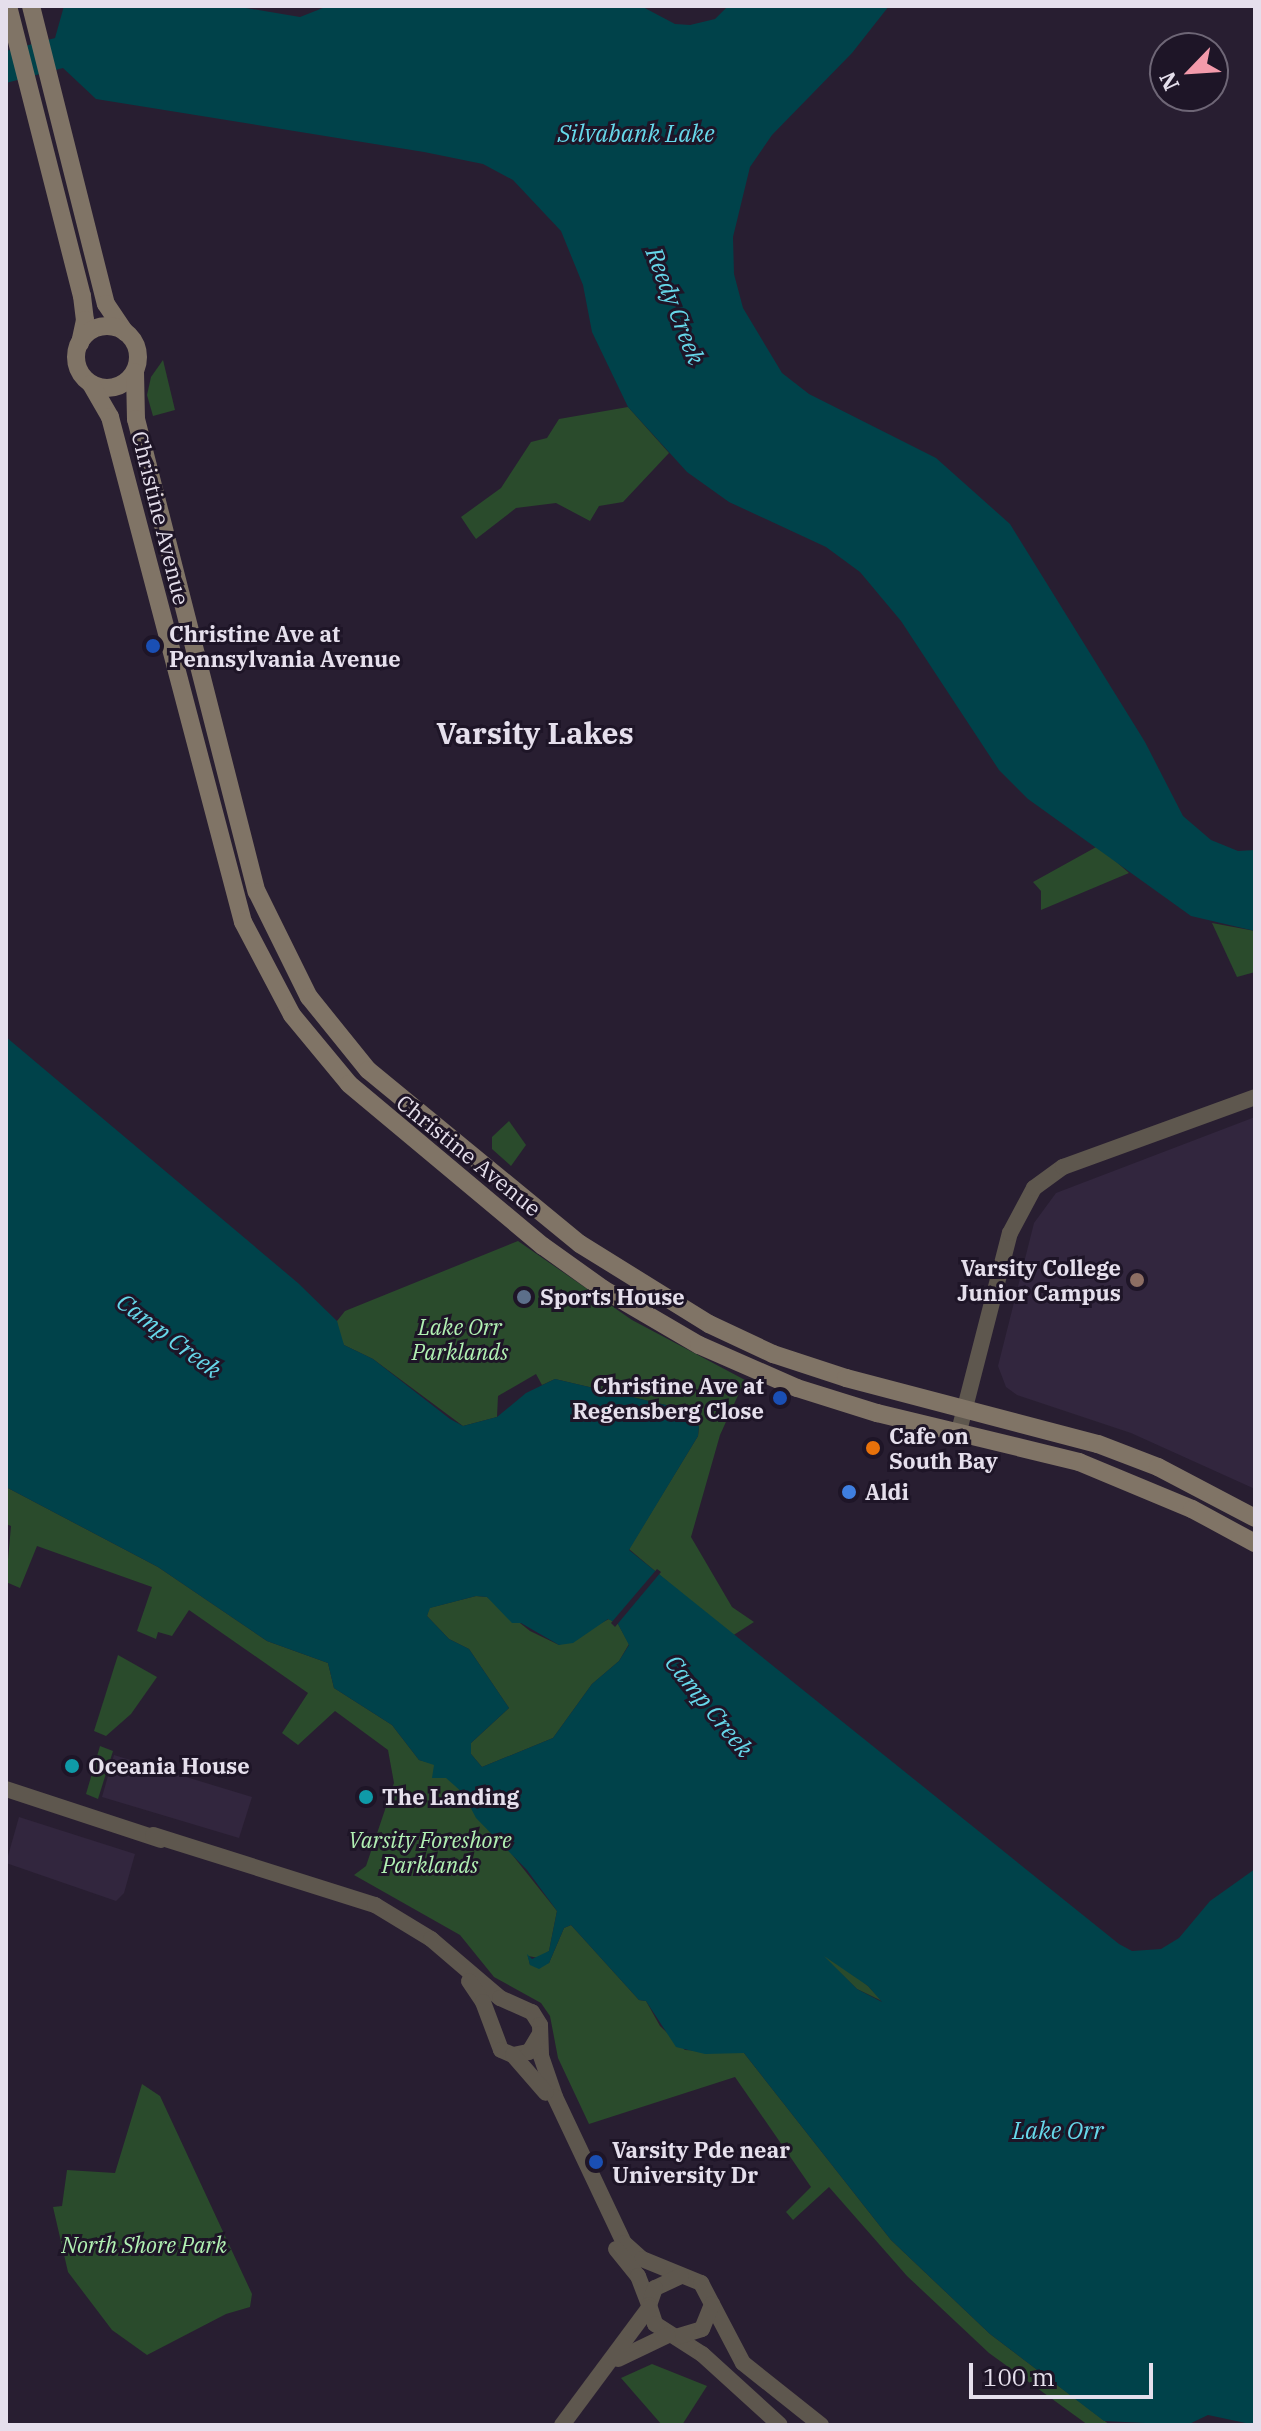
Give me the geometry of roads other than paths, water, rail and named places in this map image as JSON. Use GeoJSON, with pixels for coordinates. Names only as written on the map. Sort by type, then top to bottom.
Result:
{"type":"FeatureCollection","features":[{"type":"Feature","properties":{"kind":"main road"},"geometry":{"type":"LineString","coordinates":[[8,6],[82,296],[85,320],[77,362],[91,384],[110,389],[135,372],[137,348],[106,304],[31,6]]}},
{"type":"Feature","properties":{"kind":"main road"},"geometry":{"type":"LineString","coordinates":[[80,343],[105,326],[125,332]]}},
{"type":"Feature","properties":{"kind":"main road","name":"Christine Avenue"},"geometry":{"type":"LineString","coordinates":[[135,372],[133,405],[140,434],[248,860],[269,920],[295,974],[340,1038],[385,1086],[580,1244],[686,1312],[796,1362],[1098,1444],[1158,1467],[1255,1519]]}},
{"type":"Feature","properties":{"kind":"main road","name":"Christine Avenue"},"geometry":{"type":"LineString","coordinates":[[91,384],[110,417],[221,853],[253,944],[292,1015],[327,1060],[368,1103],[584,1276],[699,1345],[797,1388],[1079,1462],[1249,1539]]}},
{"type":"Feature","properties":{"kind":"main road"},"geometry":{"type":"LineString","coordinates":[[441,1163],[457,1146]]}},
{"type":"Feature","properties":{"kind":"main road"},"geometry":{"type":"LineString","coordinates":[[1249,1539],[1255,1519]]}},
{"type":"Feature","properties":{"kind":"street"},"geometry":{"type":"LineString","coordinates":[[959,1431],[1010,1233],[1034,1188],[1063,1167],[1255,1097]]}},
{"type":"Feature","properties":{"kind":"street"},"geometry":{"type":"LineString","coordinates":[[6,1789],[375,1905],[431,1939],[492,1992],[532,2012],[541,2032],[543,2064],[555,2097],[624,2243],[642,2259],[701,2283],[743,2363],[821,2425]]}},
{"type":"Feature","properties":{"kind":"street"},"geometry":{"type":"LineString","coordinates":[[153,1835],[220,1865],[341,1900],[385,1918],[459,1970],[483,2002],[497,2045],[513,2055],[539,2080],[609,2235],[638,2276],[655,2324],[702,2354],[780,2425]]}},
{"type":"Feature","properties":{"kind":"street"},"geometry":{"type":"LineString","coordinates":[[492,2028],[503,2010],[517,2006]]}},
{"type":"Feature","properties":{"kind":"street"},"geometry":{"type":"LineString","coordinates":[[513,2055],[535,2047],[541,2032]]}},
{"type":"Feature","properties":{"kind":"street"},"geometry":{"type":"LineString","coordinates":[[562,2425],[609,2364],[649,2306],[661,2282],[686,2276]]}},
{"type":"Feature","properties":{"kind":"street"},"geometry":{"type":"LineString","coordinates":[[609,2364],[672,2336],[702,2329],[712,2304]]}},
{"type":"Feature","properties":{"kind":"water","name":"Silvabank Lake"},"geometry":{"type":"Polygon","coordinates":[[[64,6],[234,6],[300,17],[328,6],[641,6],[675,24],[690,25],[715,19],[728,6],[889,6],[852,53],[772,135],[750,167],[733,237],[734,274],[743,308],[782,373],[809,394],[936,458],[1010,524],[1145,742],[1183,816],[1211,840],[1238,851],[1255,850],[1255,931],[1191,916],[1028,799],[999,770],[901,621],[860,572],[826,547],[729,502],[687,472],[628,407],[592,332],[583,285],[561,231],[513,180],[483,164],[424,152],[96,99],[63,68],[6,83],[6,51],[55,38],[64,6]]]}},
{"type":"Feature","properties":{"kind":"water","name":"Lake Orr"},"geometry":{"type":"Polygon","coordinates":[[[6,1037],[298,1283],[337,1321],[344,1345],[373,1359],[450,1419],[463,1426],[497,1417],[526,1393],[555,1379],[666,1405],[699,1426],[698,1436],[629,1550],[1119,1944],[1132,1951],[1161,1949],[1179,1938],[1210,1901],[1255,1869],[1255,2425],[1208,2415],[1187,2425],[1104,2421],[990,2334],[891,2240],[744,2053],[705,2054],[676,2047],[646,2001],[639,2000],[571,1925],[564,1928],[549,1963],[539,1969],[530,1965],[527,1954],[532,1959],[549,1951],[557,1911],[527,1870],[476,1818],[463,1793],[446,1778],[432,1778],[434,1765],[419,1760],[392,1725],[334,1688],[328,1663],[267,1641],[158,1567],[6,1487],[6,1037]],[[476,1596],[430,1608],[427,1616],[449,1639],[469,1649],[509,1708],[471,1743],[471,1754],[482,1767],[553,1738],[592,1684],[619,1661],[629,1645],[618,1624],[608,1619],[573,1643],[559,1645],[521,1623],[512,1623],[487,1597],[476,1596]],[[824,1956],[857,1989],[882,2002],[868,1986],[824,1956]]]}},
{"type":"Feature","properties":{"kind":"place","name":"Christine Ave at Pennsylvania Avenue"},"geometry":{"type":"Point","coordinates":[153,646]}},
{"type":"Feature","properties":{"kind":"place","name":"Varsity College Junior Campus"},"geometry":{"type":"Point","coordinates":[1137,1280]}},
{"type":"Feature","properties":{"kind":"place","name":"Sports House"},"geometry":{"type":"Point","coordinates":[524,1297]}},
{"type":"Feature","properties":{"kind":"place","name":"Christine Ave at Regensberg Close"},"geometry":{"type":"Point","coordinates":[780,1398]}},
{"type":"Feature","properties":{"kind":"place","name":"Cafe on South Bay"},"geometry":{"type":"Point","coordinates":[873,1448]}},
{"type":"Feature","properties":{"kind":"place","name":"Aldi"},"geometry":{"type":"Point","coordinates":[849,1492]}},
{"type":"Feature","properties":{"kind":"place","name":"Oceania House"},"geometry":{"type":"Point","coordinates":[72,1766]}},
{"type":"Feature","properties":{"kind":"place","name":"The Landing"},"geometry":{"type":"Point","coordinates":[366,1797]}},
{"type":"Feature","properties":{"kind":"place","name":"Varsity Pde near University Dr"},"geometry":{"type":"Point","coordinates":[596,2162]}},
{"type":"Feature","properties":{"kind":"district","name":"Varsity Lakes"},"geometry":{"type":"Point","coordinates":[535,733]}},
{"type":"Feature","properties":{"kind":"water label","name":"Reedy Creek"},"geometry":{"type":"Point","coordinates":[675,306]}},
{"type":"Feature","properties":{"kind":"water label","name":"Camp Creek"},"geometry":{"type":"Point","coordinates":[169,1336]}},
{"type":"Feature","properties":{"kind":"water label","name":"Camp Creek"},"geometry":{"type":"Point","coordinates":[709,1706]}},
{"type":"Feature","properties":{"kind":"park label","name":"Lake Orr Parklands"},"geometry":{"type":"Point","coordinates":[460,1338]}},
{"type":"Feature","properties":{"kind":"park label","name":"Varsity Foreshore Parklands"},"geometry":{"type":"Point","coordinates":[430,1852]}},
{"type":"Feature","properties":{"kind":"park label","name":"North Shore Park"},"geometry":{"type":"Point","coordinates":[144,2245]}}]}
